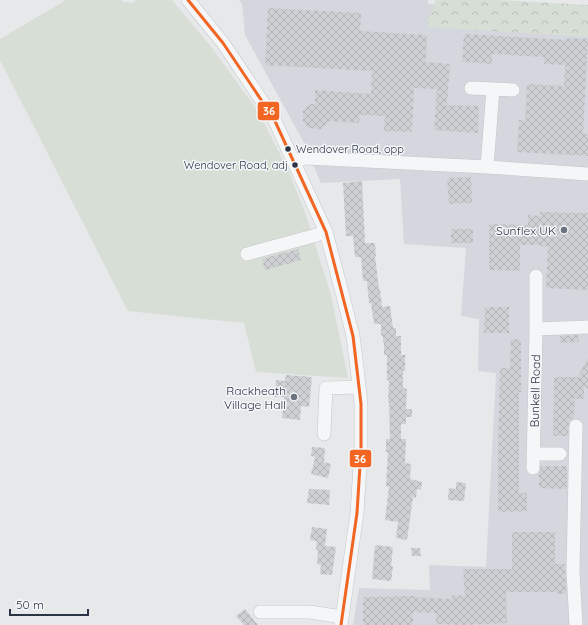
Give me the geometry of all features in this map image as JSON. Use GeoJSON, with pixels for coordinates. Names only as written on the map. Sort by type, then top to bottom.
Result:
{"type":"FeatureCollection","features":[{"type":"Feature","properties":{"kind":"street"},"geometry":{"type":"LineString","coordinates":[[188,0],[222,43],[274,119],[326,232],[353,336],[361,404],[361,450],[357,505],[341,621],[310,612],[267,616]]}},
{"type":"Feature","properties":{"kind":"street"},"geometry":{"type":"LineString","coordinates":[[471,88],[513,90]]}},
{"type":"Feature","properties":{"kind":"street"},"geometry":{"type":"LineString","coordinates":[[487,167],[493,89]]}},
{"type":"Feature","properties":{"kind":"street"},"geometry":{"type":"LineString","coordinates":[[294,161],[307,158],[487,167],[588,174]]}},
{"type":"Feature","properties":{"kind":"street"},"geometry":{"type":"LineString","coordinates":[[247,254],[326,232]]}},
{"type":"Feature","properties":{"kind":"street","name":"Bunkell Road"},"geometry":{"type":"LineString","coordinates":[[533,468],[536,276]]}},
{"type":"Feature","properties":{"kind":"street"},"geometry":{"type":"LineString","coordinates":[[536,329],[588,327]]}},
{"type":"Feature","properties":{"kind":"street"},"geometry":{"type":"LineString","coordinates":[[324,434],[326,388],[359,386]]}},
{"type":"Feature","properties":{"kind":"street"},"geometry":{"type":"LineString","coordinates":[[576,426],[573,571],[576,625]]}},
{"type":"Feature","properties":{"kind":"street"},"geometry":{"type":"LineString","coordinates":[[533,454],[560,454]]}},
{"type":"Feature","properties":{"kind":"shaded area"},"geometry":{"type":"Polygon","coordinates":[[[239,0],[428,0],[428,4],[588,15],[588,625],[353,625],[359,588],[430,590],[429,565],[486,567],[496,373],[478,371],[479,319],[461,316],[466,248],[404,244],[400,179],[321,183],[303,141],[245,35],[242,4],[239,0]]]}},
{"type":"Feature","properties":{"kind":"green space"},"geometry":{"type":"Polygon","coordinates":[[[66,0],[122,0],[123,2],[132,3],[137,0],[172,0],[212,48],[259,113],[288,170],[305,212],[331,295],[348,378],[256,372],[244,323],[128,311],[0,60],[0,39],[66,0]]]}},
{"type":"Feature","properties":{"kind":"green space"},"geometry":{"type":"Polygon","coordinates":[[[436,0],[497,0],[588,5],[588,37],[427,27],[428,20],[436,0]]]}},
{"type":"Feature","properties":{"kind":"building"},"geometry":{"type":"Polygon","coordinates":[[[268,8],[361,13],[360,31],[427,35],[426,62],[450,64],[447,105],[479,106],[478,133],[434,130],[437,89],[414,88],[412,132],[384,131],[385,116],[360,115],[359,123],[330,121],[321,129],[308,128],[303,121],[303,111],[309,104],[315,104],[315,90],[371,94],[372,71],[265,65],[268,8]]]}},
{"type":"Feature","properties":{"kind":"building"},"geometry":{"type":"Polygon","coordinates":[[[464,34],[567,40],[567,38],[588,39],[583,133],[588,134],[588,156],[517,152],[519,120],[525,121],[527,84],[564,86],[565,65],[544,64],[544,57],[492,54],[492,64],[462,62],[464,34]]]}},
{"type":"Feature","properties":{"kind":"building"},"geometry":{"type":"Polygon","coordinates":[[[471,177],[472,203],[449,204],[447,178],[471,177]]]}},
{"type":"Feature","properties":{"kind":"building"},"geometry":{"type":"Polygon","coordinates":[[[362,181],[365,243],[375,243],[375,256],[382,307],[390,306],[393,328],[396,328],[396,336],[401,336],[401,355],[405,355],[403,388],[407,389],[406,409],[412,409],[412,417],[406,417],[406,424],[401,424],[401,439],[406,439],[405,463],[411,464],[410,479],[422,482],[421,490],[417,489],[416,498],[413,497],[407,540],[396,538],[398,522],[385,520],[389,487],[386,486],[388,452],[386,452],[386,439],[390,439],[387,355],[384,355],[381,324],[374,324],[371,303],[369,303],[367,281],[363,281],[361,257],[355,257],[353,236],[346,236],[343,183],[362,181]]]}},
{"type":"Feature","properties":{"kind":"building"},"geometry":{"type":"Polygon","coordinates":[[[540,212],[588,213],[588,290],[546,288],[548,247],[540,245],[520,245],[520,271],[489,270],[489,224],[528,225],[528,215],[540,216],[540,212]]]}},
{"type":"Feature","properties":{"kind":"building"},"geometry":{"type":"Polygon","coordinates":[[[451,229],[473,229],[473,243],[451,243],[451,229]]]}},
{"type":"Feature","properties":{"kind":"building"},"geometry":{"type":"Polygon","coordinates":[[[298,249],[301,260],[265,270],[262,259],[298,249]]]}},
{"type":"Feature","properties":{"kind":"building"},"geometry":{"type":"Polygon","coordinates":[[[485,307],[509,307],[509,333],[484,333],[485,307]]]}},
{"type":"Feature","properties":{"kind":"building"},"geometry":{"type":"Polygon","coordinates":[[[578,335],[579,342],[560,343],[560,336],[578,335]]]}},
{"type":"Feature","properties":{"kind":"building"},"geometry":{"type":"Polygon","coordinates":[[[511,339],[521,340],[521,392],[519,392],[519,493],[527,493],[527,511],[498,512],[500,368],[510,368],[511,339]]]}},
{"type":"Feature","properties":{"kind":"building"},"geometry":{"type":"Polygon","coordinates":[[[588,358],[588,389],[584,387],[584,399],[575,399],[574,418],[569,422],[568,436],[553,436],[554,377],[578,377],[588,358]]]}},
{"type":"Feature","properties":{"kind":"building","name":"Rackheath Village Hall"},"geometry":{"type":"Polygon","coordinates":[[[286,375],[312,377],[309,407],[301,406],[300,420],[282,418],[284,397],[274,397],[276,380],[285,381],[286,375]]]}},
{"type":"Feature","properties":{"kind":"building"},"geometry":{"type":"Polygon","coordinates":[[[312,447],[325,448],[324,462],[331,464],[328,478],[311,474],[315,457],[311,456],[312,447]]]}},
{"type":"Feature","properties":{"kind":"building"},"geometry":{"type":"Polygon","coordinates":[[[541,466],[567,466],[567,489],[539,488],[539,473],[541,466]]]}},
{"type":"Feature","properties":{"kind":"building"},"geometry":{"type":"Polygon","coordinates":[[[456,482],[466,483],[464,501],[448,500],[449,488],[456,489],[456,482]]]}},
{"type":"Feature","properties":{"kind":"building"},"geometry":{"type":"Polygon","coordinates":[[[309,489],[330,490],[329,505],[307,503],[309,489]]]}},
{"type":"Feature","properties":{"kind":"building"},"geometry":{"type":"Polygon","coordinates":[[[312,527],[327,529],[325,546],[336,547],[332,575],[320,574],[321,565],[317,564],[317,541],[310,540],[312,527]]]}},
{"type":"Feature","properties":{"kind":"building"},"geometry":{"type":"Polygon","coordinates":[[[512,532],[555,532],[555,564],[565,564],[566,594],[557,594],[557,592],[506,592],[507,623],[463,625],[436,624],[436,613],[413,612],[413,625],[363,625],[363,597],[413,596],[452,599],[452,595],[465,596],[463,569],[512,569],[512,532]]]}},
{"type":"Feature","properties":{"kind":"building"},"geometry":{"type":"Polygon","coordinates":[[[375,545],[393,547],[391,581],[372,579],[375,545]]]}},
{"type":"Feature","properties":{"kind":"building"},"geometry":{"type":"Polygon","coordinates":[[[411,548],[420,548],[421,556],[412,556],[411,548]]]}},
{"type":"Feature","properties":{"kind":"building"},"geometry":{"type":"Polygon","coordinates":[[[245,609],[258,625],[244,625],[236,616],[245,609]]]}},
{"type":"Feature","properties":{"kind":"transit line","name":"36"},"geometry":{"type":"LineString","coordinates":[[188,0],[223,43],[274,119],[326,232],[353,336],[361,404],[361,450],[357,513],[341,625]]}},
{"type":"Feature","properties":{"kind":"place","name":"Wendover Road, opp"},"geometry":{"type":"Point","coordinates":[288,149]}},
{"type":"Feature","properties":{"kind":"place","name":"Wendover Road, adj"},"geometry":{"type":"Point","coordinates":[295,165]}},
{"type":"Feature","properties":{"kind":"place","name":"Sunflex UK"},"geometry":{"type":"Point","coordinates":[564,230]}},
{"type":"Feature","properties":{"kind":"place","name":"Rackheath Village Hall"},"geometry":{"type":"Point","coordinates":[294,397]}}]}
